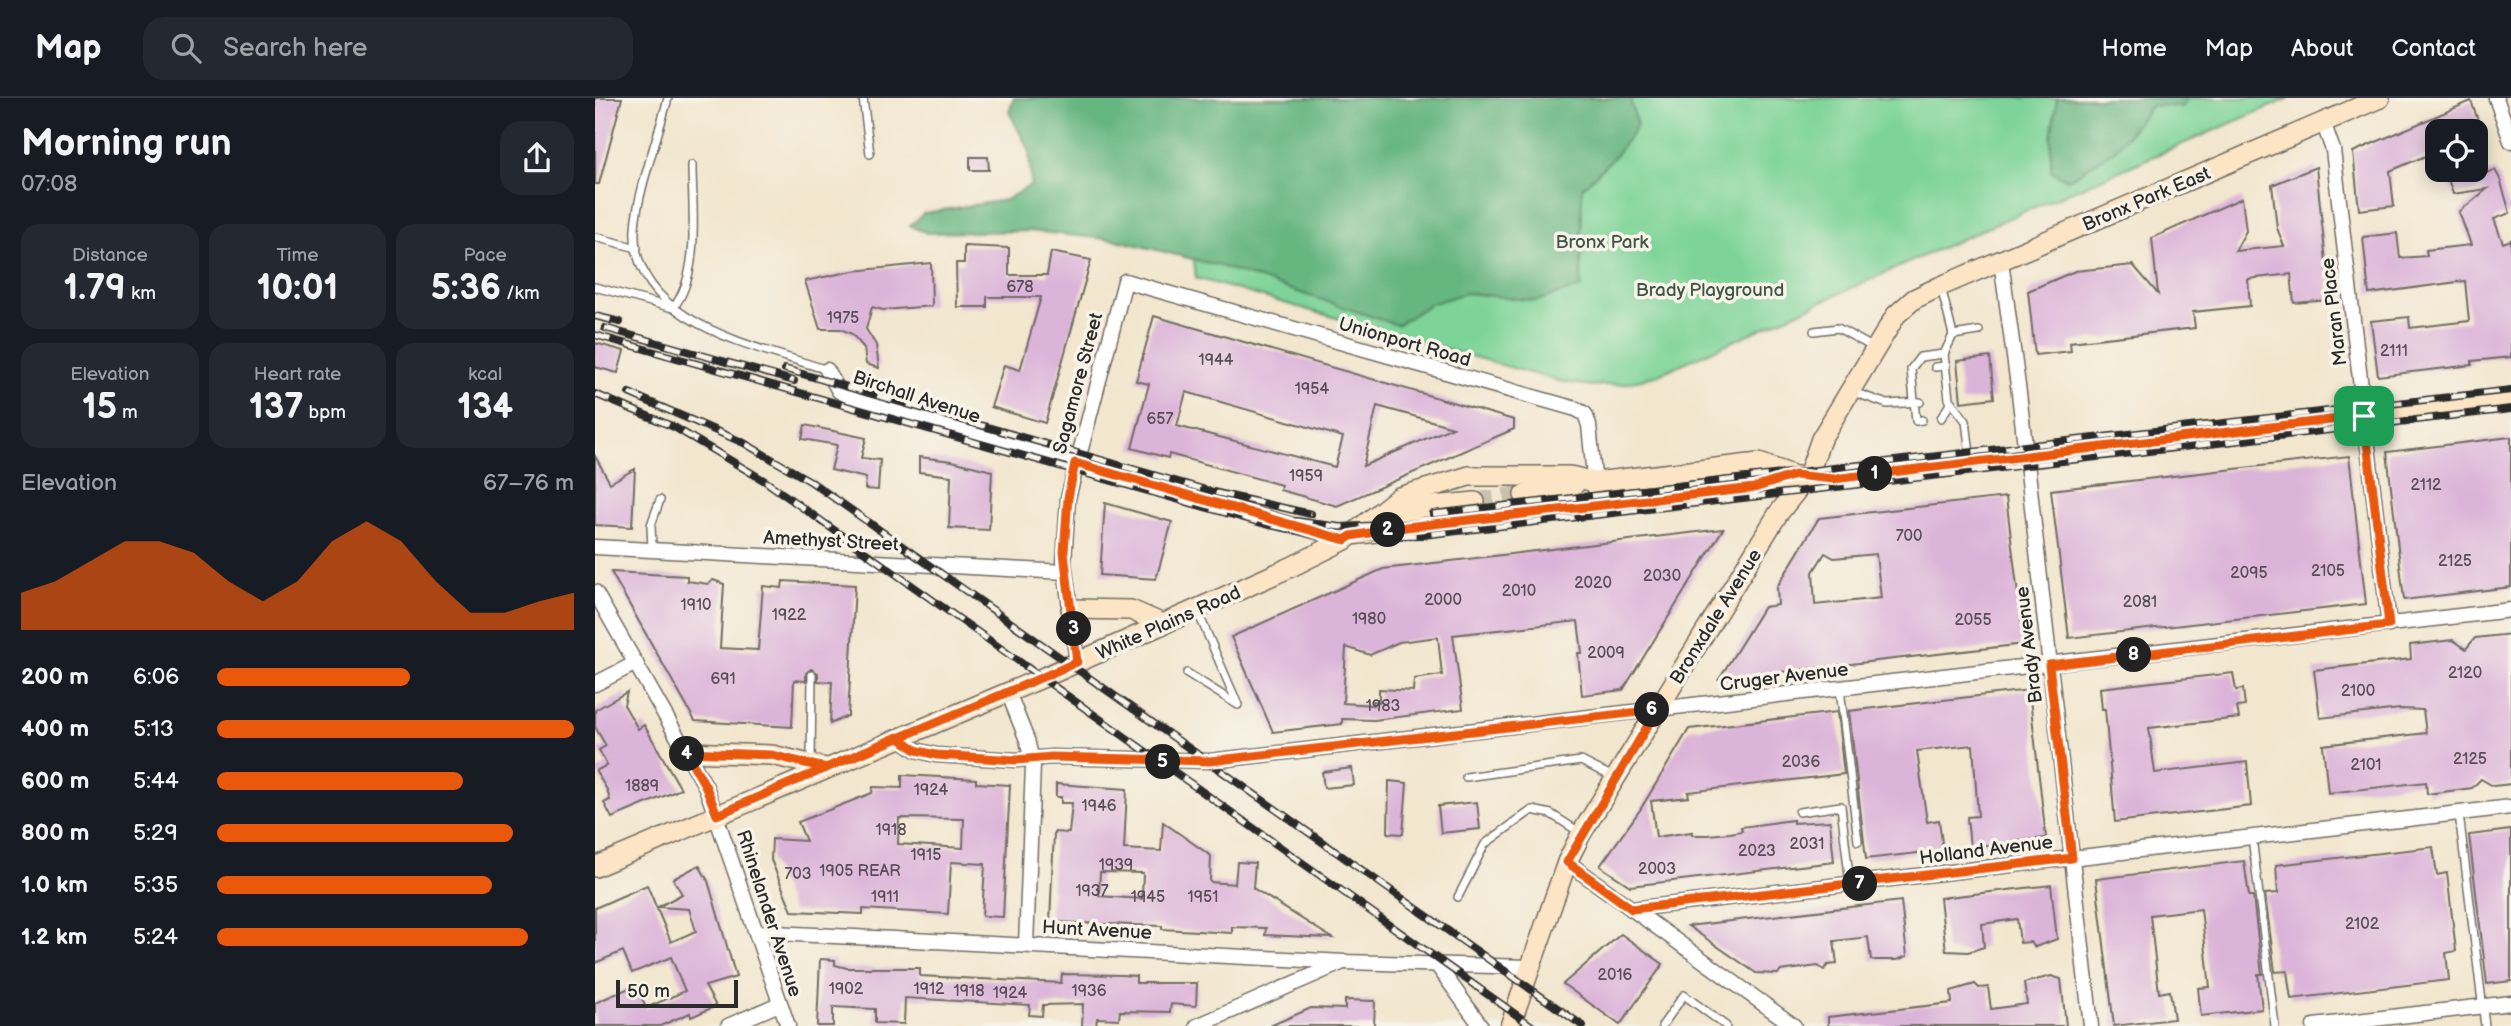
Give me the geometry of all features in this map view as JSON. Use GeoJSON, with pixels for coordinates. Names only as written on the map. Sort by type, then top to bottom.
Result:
{"type":"FeatureCollection","features":[{"type":"Feature","properties":{"kind":"main road","name":"Bronx Park East"},"geometry":{"type":"LineString","coordinates":[[1914,299],[2379,98]]}},
{"type":"Feature","properties":{"kind":"main road","name":"Bronxdale Avenue"},"geometry":{"type":"LineString","coordinates":[[1510,1026],[1567,862],[1581,834],[1802,476],[1874,348],[1896,315],[1914,299]]}},
{"type":"Feature","properties":{"kind":"main road","name":"White Plains Road"},"geometry":{"type":"LineString","coordinates":[[1524,495],[1590,481],[1759,463],[1802,476],[1833,479],[2511,400]]}},
{"type":"Feature","properties":{"kind":"main road","name":"White Plains Road"},"geometry":{"type":"LineString","coordinates":[[1354,532],[1399,497],[1469,476],[1570,476],[1590,481]]}},
{"type":"Feature","properties":{"kind":"main road","name":"White Plains Road"},"geometry":{"type":"LineString","coordinates":[[1354,532],[1754,488],[1802,476]]}},
{"type":"Feature","properties":{"kind":"main road","name":"White Plains Road"},"geometry":{"type":"LineString","coordinates":[[595,867],[717,815],[818,766],[898,737],[1077,662],[1196,609],[1354,532],[1422,507],[1475,502]]}},
{"type":"Feature","properties":{"kind":"main road"},"geometry":{"type":"LineString","coordinates":[[1071,609],[1131,610],[1163,624]]}},
{"type":"Feature","properties":{"kind":"main road"},"geometry":{"type":"LineString","coordinates":[[686,752],[772,755],[818,766]]}},
{"type":"Feature","properties":{"kind":"street"},"geometry":{"type":"LineString","coordinates":[[2496,98],[2511,141]]}},
{"type":"Feature","properties":{"kind":"street","name":"Maran Place"},"geometry":{"type":"LineString","coordinates":[[2323,122],[2333,150],[2389,625]]}},
{"type":"Feature","properties":{"kind":"street","name":"Brady Avenue"},"geometry":{"type":"LineString","coordinates":[[2001,261],[2091,1026]]}},
{"type":"Feature","properties":{"kind":"street","name":"Sagamore Street"},"geometry":{"type":"LineString","coordinates":[[1077,662],[1065,572],[1064,538],[1075,463],[1125,281]]}},
{"type":"Feature","properties":{"kind":"street","name":"Unionport Road"},"geometry":{"type":"LineString","coordinates":[[1125,281],[1577,409],[1587,419],[1590,481],[1598,506]]}},
{"type":"Feature","properties":{"kind":"street","name":"Birchall Avenue"},"geometry":{"type":"LineString","coordinates":[[827,370],[839,391],[859,401],[1075,463],[1354,532]]}},
{"type":"Feature","properties":{"kind":"street","name":"Amethyst Street"},"geometry":{"type":"LineString","coordinates":[[595,547],[1065,572]]}},
{"type":"Feature","properties":{"kind":"street","name":"Rhinelander Avenue"},"geometry":{"type":"LineString","coordinates":[[595,592],[706,787],[788,1026]]}},
{"type":"Feature","properties":{"kind":"street","name":"Cruger Avenue"},"geometry":{"type":"LineString","coordinates":[[898,737],[910,747],[928,755],[1210,761],[2511,610]]}},
{"type":"Feature","properties":{"kind":"street"},"geometry":{"type":"LineString","coordinates":[[595,684],[636,663]]}},
{"type":"Feature","properties":{"kind":"street"},"geometry":{"type":"LineString","coordinates":[[1008,692],[1032,759],[1026,945]]}},
{"type":"Feature","properties":{"kind":"street","name":"Holland Avenue"},"geometry":{"type":"LineString","coordinates":[[1632,909],[2511,807]]}},
{"type":"Feature","properties":{"kind":"street"},"geometry":{"type":"LineString","coordinates":[[1567,862],[1794,1026]]}},
{"type":"Feature","properties":{"kind":"street","name":"Hunt Avenue"},"geometry":{"type":"LineString","coordinates":[[756,932],[1345,961],[1530,967]]}},
{"type":"Feature","properties":{"kind":"street"},"geometry":{"type":"LineString","coordinates":[[1197,1026],[1345,961]]}},
{"type":"Feature","properties":{"kind":"street"},"geometry":{"type":"LineString","coordinates":[[1437,965],[1481,1026]]}},
{"type":"Feature","properties":{"kind":"street"},"geometry":{"type":"LineString","coordinates":[[728,1026],[779,1003]]}},
{"type":"Feature","properties":{"kind":"street"},"geometry":{"type":"LineString","coordinates":[[2314,1026],[2511,1003]]}},
{"type":"Feature","properties":{"kind":"lane","name":"Birchall Avenue"},"geometry":{"type":"LineString","coordinates":[[668,98],[637,216],[637,248],[646,275],[673,308],[717,332],[827,370]]}},
{"type":"Feature","properties":{"kind":"lane"},"geometry":{"type":"LineString","coordinates":[[863,98],[870,154]]}},
{"type":"Feature","properties":{"kind":"lane"},"geometry":{"type":"LineString","coordinates":[[595,287],[673,308],[682,297],[690,278],[692,165]]}},
{"type":"Feature","properties":{"kind":"lane"},"geometry":{"type":"LineString","coordinates":[[595,237],[637,248]]}},
{"type":"Feature","properties":{"kind":"lane"},"geometry":{"type":"LineString","coordinates":[[1941,286],[1953,335],[1944,354],[1950,401],[1966,421],[1971,463]]}},
{"type":"Feature","properties":{"kind":"lane"},"geometry":{"type":"LineString","coordinates":[[1814,331],[1838,328],[1874,348]]}},
{"type":"Feature","properties":{"kind":"lane"},"geometry":{"type":"LineString","coordinates":[[1953,335],[1979,331]]}},
{"type":"Feature","properties":{"kind":"lane"},"geometry":{"type":"LineString","coordinates":[[1921,420],[1916,421],[1914,369],[1920,357],[1944,354]]}},
{"type":"Feature","properties":{"kind":"lane"},"geometry":{"type":"LineString","coordinates":[[1935,367],[1946,366]]}},
{"type":"Feature","properties":{"kind":"lane"},"geometry":{"type":"LineString","coordinates":[[1937,383],[1947,381]]}},
{"type":"Feature","properties":{"kind":"lane"},"geometry":{"type":"LineString","coordinates":[[1850,391],[1887,404],[1917,402]]}},
{"type":"Feature","properties":{"kind":"lane"},"geometry":{"type":"LineString","coordinates":[[1939,400],[1950,401]]}},
{"type":"Feature","properties":{"kind":"lane"},"geometry":{"type":"LineString","coordinates":[[1941,418],[1950,401]]}},
{"type":"Feature","properties":{"kind":"lane"},"geometry":{"type":"LineString","coordinates":[[652,549],[651,525],[660,500]]}},
{"type":"Feature","properties":{"kind":"lane"},"geometry":{"type":"LineString","coordinates":[[1187,673],[1238,705],[1196,609]]}},
{"type":"Feature","properties":{"kind":"lane"},"geometry":{"type":"LineString","coordinates":[[812,675],[818,766]]}},
{"type":"Feature","properties":{"kind":"lane"},"geometry":{"type":"LineString","coordinates":[[1840,689],[1858,841]]}},
{"type":"Feature","properties":{"kind":"lane"},"geometry":{"type":"LineString","coordinates":[[1466,777],[1581,761],[1615,778]]}},
{"type":"Feature","properties":{"kind":"lane"},"geometry":{"type":"LineString","coordinates":[[1798,813],[1841,806],[1850,885]]}},
{"type":"Feature","properties":{"kind":"lane"},"geometry":{"type":"LineString","coordinates":[[1458,897],[1485,844],[1532,810],[1551,814],[1581,834]]}},
{"type":"Feature","properties":{"kind":"lane"},"geometry":{"type":"LineString","coordinates":[[2459,814],[2485,1026]]}},
{"type":"Feature","properties":{"kind":"lane"},"geometry":{"type":"LineString","coordinates":[[2252,837],[2274,1026]]}},
{"type":"Feature","properties":{"kind":"lane"},"geometry":{"type":"LineString","coordinates":[[1662,1026],[1684,995],[1726,1026]]}},
{"type":"Feature","properties":{"kind":"green space"},"geometry":{"type":"Polygon","coordinates":[[[1014,98],[1630,98],[1637,126],[1615,156],[1582,188],[1581,287],[1536,301],[1466,293],[1430,304],[1397,325],[1220,266],[1117,240],[1029,231],[927,233],[910,226],[924,213],[1005,200],[1031,185],[1029,150],[1009,112],[1014,98]]]}},
{"type":"Feature","properties":{"kind":"green space","name":"Bronx Park"},"geometry":{"type":"Polygon","coordinates":[[[1174,98],[2290,98],[1995,224],[1657,375],[1624,384],[1591,386],[1558,381],[1196,278],[1174,98]]]}},
{"type":"Feature","properties":{"kind":"green space"},"geometry":{"type":"Polygon","coordinates":[[[2057,98],[2187,98],[2183,107],[2152,105],[2116,149],[2068,180],[2051,171],[2051,137],[2057,98]]]}},
{"type":"Feature","properties":{"kind":"building"},"geometry":{"type":"Polygon","coordinates":[[[595,98],[622,98],[599,184],[595,184],[595,98]]]}},
{"type":"Feature","properties":{"kind":"building"},"geometry":{"type":"Polygon","coordinates":[[[2471,101],[2478,119],[2429,119],[2471,101]]]}},
{"type":"Feature","properties":{"kind":"building"},"geometry":{"type":"Polygon","coordinates":[[[2425,121],[2425,156],[2390,171],[2394,206],[2359,210],[2353,152],[2425,121]]]}},
{"type":"Feature","properties":{"kind":"building"},"geometry":{"type":"Polygon","coordinates":[[[970,157],[988,157],[989,170],[970,170],[970,157]]]}},
{"type":"Feature","properties":{"kind":"building"},"geometry":{"type":"Polygon","coordinates":[[[2316,167],[2330,300],[2294,303],[2291,274],[2248,279],[2250,306],[2193,312],[2195,328],[2070,342],[2071,351],[2035,355],[2028,291],[2075,271],[2133,265],[2158,294],[2152,238],[2242,198],[2246,231],[2235,251],[2284,246],[2277,228],[2272,185],[2316,167]]]}},
{"type":"Feature","properties":{"kind":"building"},"geometry":{"type":"Polygon","coordinates":[[[2495,170],[2500,179],[2510,213],[2494,219],[2503,243],[2511,240],[2511,357],[2472,361],[2472,365],[2378,376],[2371,321],[2409,317],[2410,328],[2469,321],[2465,281],[2369,294],[2363,237],[2397,233],[2400,258],[2427,256],[2426,250],[2471,245],[2459,212],[2487,189],[2453,194],[2449,182],[2488,182],[2488,172],[2495,170]]]}},
{"type":"Feature","properties":{"kind":"building"},"geometry":{"type":"Polygon","coordinates":[[[964,246],[1009,248],[1009,275],[1047,275],[1051,252],[1091,260],[1045,423],[991,407],[1004,365],[1020,370],[1041,297],[987,297],[987,307],[957,307],[956,263],[964,263],[964,246]]]}},
{"type":"Feature","properties":{"kind":"building"},"geometry":{"type":"Polygon","coordinates":[[[931,263],[932,306],[883,310],[872,307],[866,329],[876,345],[879,368],[866,364],[864,348],[852,334],[841,329],[820,329],[805,281],[853,271],[931,263]]]}},
{"type":"Feature","properties":{"kind":"building"},"geometry":{"type":"Polygon","coordinates":[[[1154,316],[1514,420],[1514,429],[1337,506],[1280,490],[1281,485],[1169,454],[1168,458],[1132,448],[1149,384],[1136,381],[1154,316]],[[1186,392],[1177,426],[1335,467],[1343,437],[1186,392]],[[1377,406],[1363,466],[1453,427],[1377,406]]]}},
{"type":"Feature","properties":{"kind":"building"},"geometry":{"type":"Polygon","coordinates":[[[595,343],[624,351],[618,373],[595,367],[595,343]]]}},
{"type":"Feature","properties":{"kind":"building"},"geometry":{"type":"Polygon","coordinates":[[[1990,357],[1994,398],[1961,402],[1957,361],[1990,357]]]}},
{"type":"Feature","properties":{"kind":"building"},"geometry":{"type":"Polygon","coordinates":[[[805,425],[866,438],[861,458],[880,460],[878,490],[865,489],[866,478],[831,470],[837,445],[802,439],[805,425]]]}},
{"type":"Feature","properties":{"kind":"building"},"geometry":{"type":"Polygon","coordinates":[[[2511,437],[2511,587],[2404,600],[2387,452],[2511,437]]]}},
{"type":"Feature","properties":{"kind":"building"},"geometry":{"type":"Polygon","coordinates":[[[595,456],[610,483],[635,469],[632,527],[595,525],[595,456]]]}},
{"type":"Feature","properties":{"kind":"building"},"geometry":{"type":"Polygon","coordinates":[[[2349,456],[2366,604],[2069,638],[2051,490],[2349,456]]]}},
{"type":"Feature","properties":{"kind":"building"},"geometry":{"type":"Polygon","coordinates":[[[919,457],[952,461],[992,471],[989,530],[949,528],[951,476],[919,472],[919,457]]]}},
{"type":"Feature","properties":{"kind":"building"},"geometry":{"type":"Polygon","coordinates":[[[2006,497],[2024,644],[1719,679],[1764,607],[1778,605],[1777,587],[1819,518],[2006,497]],[[1825,553],[1813,572],[1815,605],[1881,598],[1876,554],[1834,558],[1825,553]]]}},
{"type":"Feature","properties":{"kind":"building"},"geometry":{"type":"Polygon","coordinates":[[[1105,503],[1172,522],[1156,579],[1100,575],[1105,503]]]}},
{"type":"Feature","properties":{"kind":"building"},"geometry":{"type":"Polygon","coordinates":[[[1723,529],[1623,690],[1582,695],[1578,653],[1582,653],[1578,621],[1453,635],[1463,709],[1374,720],[1342,719],[1342,724],[1273,732],[1231,637],[1383,569],[1723,529]],[[1438,637],[1399,642],[1370,655],[1346,647],[1343,703],[1373,705],[1373,701],[1379,702],[1379,689],[1413,691],[1414,679],[1442,675],[1438,637]]]}},
{"type":"Feature","properties":{"kind":"building"},"geometry":{"type":"Polygon","coordinates":[[[611,572],[687,576],[687,581],[708,584],[713,580],[724,584],[720,648],[758,650],[763,586],[782,588],[783,581],[855,585],[848,716],[830,724],[832,682],[818,681],[818,673],[811,669],[806,673],[806,681],[794,680],[792,727],[695,721],[611,572]]]}},
{"type":"Feature","properties":{"kind":"building"},"geometry":{"type":"Polygon","coordinates":[[[2511,634],[2511,784],[2493,786],[2481,779],[2472,788],[2427,794],[2426,782],[2328,793],[2323,745],[2426,733],[2423,710],[2400,709],[2320,718],[2314,670],[2411,659],[2410,645],[2453,640],[2466,649],[2475,638],[2511,634]]]}},
{"type":"Feature","properties":{"kind":"building"},"geometry":{"type":"Polygon","coordinates":[[[2233,673],[2236,690],[2243,689],[2245,706],[2237,707],[2239,718],[2149,728],[2155,773],[2247,762],[2251,806],[2115,822],[2105,709],[2102,709],[2100,688],[2233,673]]]}},
{"type":"Feature","properties":{"kind":"building"},"geometry":{"type":"Polygon","coordinates":[[[2029,690],[2046,838],[1970,847],[1967,817],[1978,816],[1973,745],[1917,751],[1927,822],[1939,820],[1943,850],[1866,859],[1849,711],[2029,690]]]}},
{"type":"Feature","properties":{"kind":"building"},"geometry":{"type":"Polygon","coordinates":[[[627,692],[624,705],[638,729],[644,725],[681,789],[612,818],[604,803],[610,800],[607,790],[596,771],[607,765],[599,750],[606,746],[595,727],[595,710],[627,692]]]}},
{"type":"Feature","properties":{"kind":"building"},"geometry":{"type":"Polygon","coordinates":[[[1837,712],[1844,774],[1688,792],[1689,797],[1651,801],[1656,837],[1692,832],[1692,835],[1730,833],[1742,831],[1741,827],[1793,820],[1793,823],[1830,821],[1834,862],[1630,886],[1600,866],[1640,810],[1689,729],[1837,712]]]}},
{"type":"Feature","properties":{"kind":"building"},"geometry":{"type":"Polygon","coordinates":[[[1352,768],[1354,785],[1324,788],[1322,772],[1352,768]]]}},
{"type":"Feature","properties":{"kind":"building"},"geometry":{"type":"Polygon","coordinates":[[[902,775],[976,779],[976,783],[1010,785],[1003,917],[982,916],[985,864],[951,862],[948,914],[863,909],[863,914],[792,911],[771,860],[772,839],[806,841],[798,822],[872,793],[873,787],[902,788],[902,775]],[[899,818],[898,844],[963,848],[964,819],[899,818]]]}},
{"type":"Feature","properties":{"kind":"building"},"geometry":{"type":"Polygon","coordinates":[[[1389,781],[1407,783],[1403,834],[1388,833],[1389,781]]]}},
{"type":"Feature","properties":{"kind":"building"},"geometry":{"type":"Polygon","coordinates":[[[1056,784],[1127,789],[1124,849],[1161,851],[1163,822],[1211,856],[1210,882],[1235,884],[1237,862],[1255,863],[1253,888],[1332,938],[1265,935],[1266,928],[1232,927],[1232,933],[1162,929],[1162,926],[1050,922],[1054,832],[1069,833],[1072,803],[1061,803],[1061,797],[1056,797],[1056,784]],[[1100,872],[1099,896],[1142,899],[1143,873],[1100,872]]]}},
{"type":"Feature","properties":{"kind":"building"},"geometry":{"type":"Polygon","coordinates":[[[1477,802],[1480,829],[1441,833],[1438,806],[1477,802]]]}},
{"type":"Feature","properties":{"kind":"building"},"geometry":{"type":"Polygon","coordinates":[[[2511,830],[2511,981],[2487,984],[2469,835],[2511,830]]]}},
{"type":"Feature","properties":{"kind":"building"},"geometry":{"type":"Polygon","coordinates":[[[2433,847],[2437,875],[2447,873],[2456,951],[2446,953],[2449,980],[2291,999],[2287,971],[2275,972],[2265,894],[2278,893],[2276,865],[2433,847]]]}},
{"type":"Feature","properties":{"kind":"building"},"geometry":{"type":"Polygon","coordinates":[[[2244,861],[2249,896],[2253,896],[2262,974],[2258,974],[2262,1009],[2201,1016],[2198,988],[2210,987],[2201,909],[2150,915],[2159,993],[2170,991],[2174,1019],[2114,1026],[2096,879],[2244,861]]]}},
{"type":"Feature","properties":{"kind":"building"},"geometry":{"type":"Polygon","coordinates":[[[699,865],[708,881],[736,977],[705,986],[716,1006],[691,1017],[690,1013],[660,1026],[595,1026],[595,1003],[636,985],[646,1008],[685,991],[671,957],[632,973],[623,951],[595,963],[595,908],[647,885],[671,942],[696,931],[689,909],[658,907],[682,894],[673,879],[699,865]]]}},
{"type":"Feature","properties":{"kind":"building"},"geometry":{"type":"Polygon","coordinates":[[[2051,885],[2057,939],[2035,947],[2030,942],[2020,943],[2017,919],[1982,924],[1984,947],[1968,952],[1946,951],[1940,898],[2051,885]]]}},
{"type":"Feature","properties":{"kind":"building"},"geometry":{"type":"Polygon","coordinates":[[[1901,901],[1907,956],[1897,960],[1871,960],[1868,937],[1834,941],[1837,964],[1828,965],[1824,970],[1818,966],[1780,971],[1778,974],[1756,973],[1688,926],[1901,901]]]}},
{"type":"Feature","properties":{"kind":"building"},"geometry":{"type":"Polygon","coordinates":[[[1621,934],[1663,964],[1620,1025],[1563,984],[1621,934]]]}},
{"type":"Feature","properties":{"kind":"building"},"geometry":{"type":"Polygon","coordinates":[[[820,959],[835,960],[835,965],[847,968],[920,968],[920,976],[1061,983],[1062,974],[1122,975],[1136,976],[1136,983],[1197,983],[1196,1006],[1171,1004],[1170,1012],[1120,1011],[1119,1019],[1097,1018],[1096,1026],[1082,1026],[1083,1004],[1043,1005],[1042,1016],[1029,1015],[1030,1005],[905,998],[904,1024],[875,1023],[875,1009],[833,1007],[833,1026],[817,1026],[820,959]]]}},
{"type":"Feature","properties":{"kind":"building"},"geometry":{"type":"Polygon","coordinates":[[[2051,976],[2061,979],[2066,1026],[1828,1026],[1828,1017],[1952,1003],[1951,991],[1975,984],[1979,988],[1988,987],[1991,1009],[2027,1004],[2024,983],[2051,976]]]}},
{"type":"Feature","properties":{"kind":"building"},"geometry":{"type":"Polygon","coordinates":[[[1345,1000],[1375,1001],[1374,1026],[1270,1026],[1311,1008],[1345,1009],[1345,1000]]]}},
{"type":"Feature","properties":{"kind":"tunnel"},"geometry":{"type":"LineString","coordinates":[[1475,502],[1524,495]]}},
{"type":"Feature","properties":{"kind":"railway"},"geometry":{"type":"LineString","coordinates":[[595,316],[620,322]]}},
{"type":"Feature","properties":{"kind":"railway"},"geometry":{"type":"LineString","coordinates":[[605,328],[794,381]]}},
{"type":"Feature","properties":{"kind":"railway"},"geometry":{"type":"LineString","coordinates":[[595,335],[1265,524],[1329,537],[1423,535],[2511,409]]}},
{"type":"Feature","properties":{"kind":"railway"},"geometry":{"type":"LineString","coordinates":[[785,369],[1213,492],[1311,514]]}},
{"type":"Feature","properties":{"kind":"railway"},"geometry":{"type":"LineString","coordinates":[[1433,514],[2511,390]]}},
{"type":"Feature","properties":{"kind":"railway"},"geometry":{"type":"LineString","coordinates":[[629,393],[744,443],[810,481],[1583,1026]]}},
{"type":"Feature","properties":{"kind":"railway"},"geometry":{"type":"LineString","coordinates":[[595,394],[674,427],[765,481],[1532,1026]]}},
{"type":"Feature","properties":{"kind":"railway"},"geometry":{"type":"LineString","coordinates":[[1296,521],[1340,527],[1449,522]]}},
{"type":"Feature","properties":{"kind":"route"},"geometry":{"type":"LineString","coordinates":[[2364,416],[1833,479],[1795,475],[1754,488],[1406,527],[1351,536],[1345,540],[1075,463],[1068,498],[1064,552],[1077,662],[898,737],[717,815],[706,787],[686,752],[772,755],[826,768],[898,737],[928,755],[1016,760],[1052,757],[1189,762],[1238,759],[1657,710],[1581,834],[1567,862],[1632,909],[2072,858],[2049,665],[2389,625],[2364,416]]}},
{"type":"Feature","properties":{"kind":"park label","name":"Brady Playground"},"geometry":{"type":"Point","coordinates":[1710,289]}}]}
